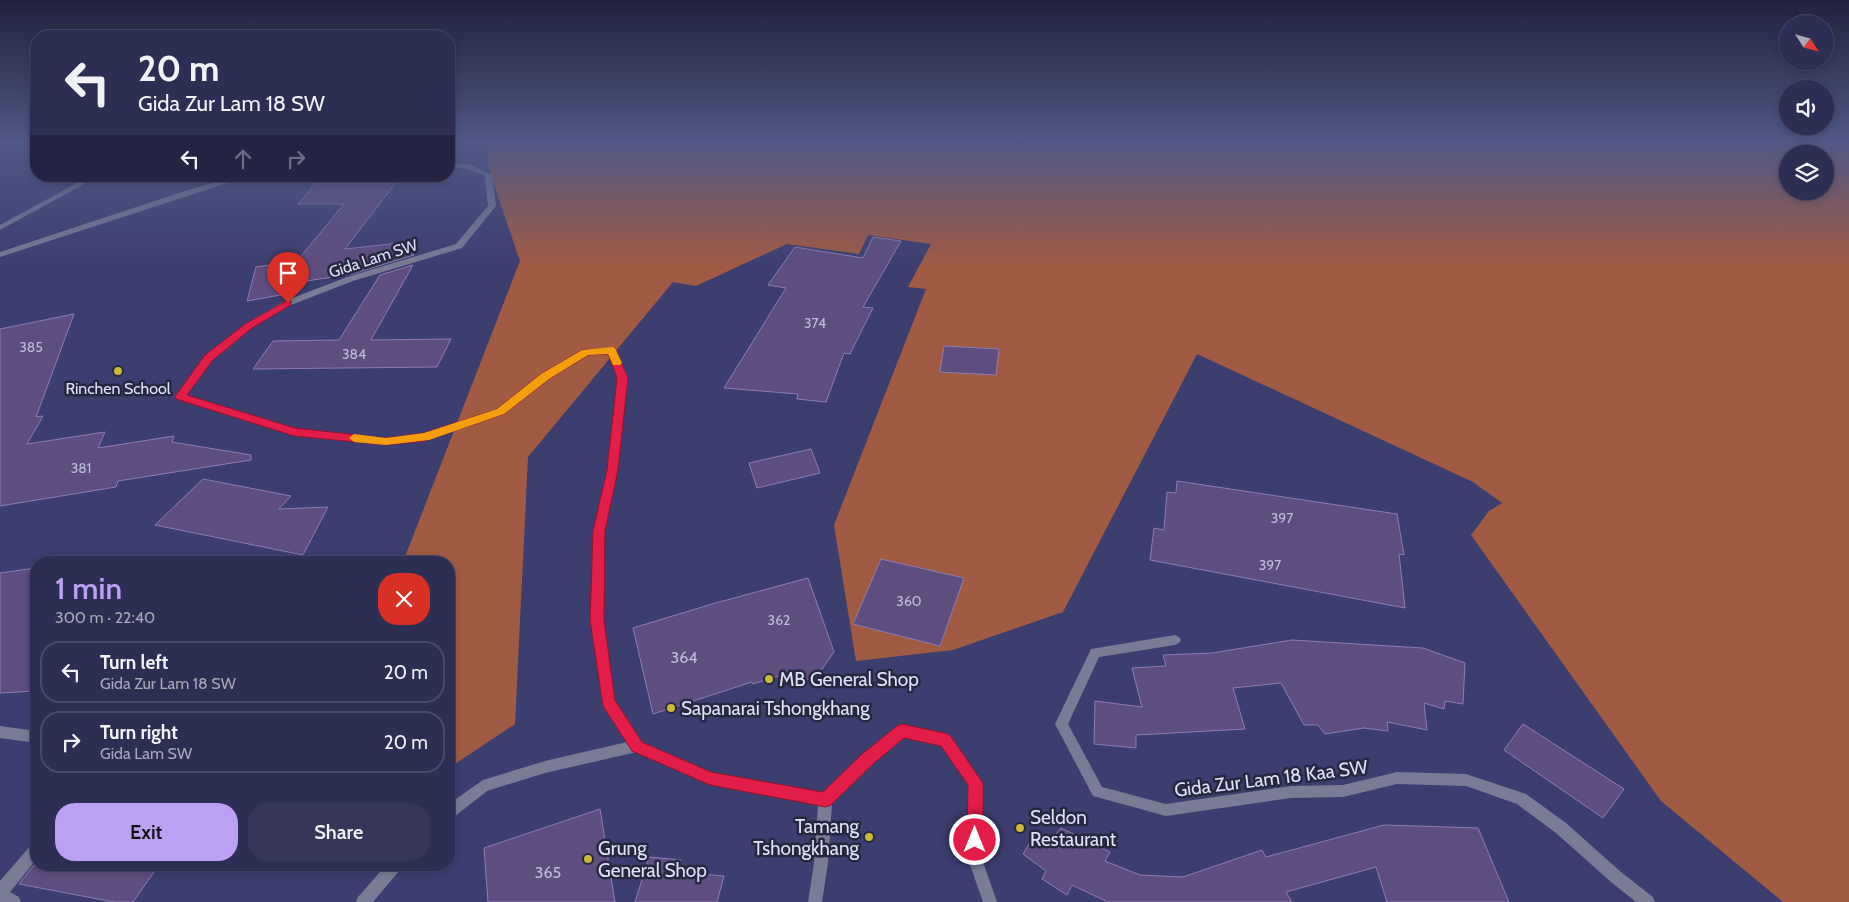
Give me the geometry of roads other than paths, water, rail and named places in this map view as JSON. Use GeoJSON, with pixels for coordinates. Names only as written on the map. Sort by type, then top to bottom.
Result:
{"type":"FeatureCollection","features":[{"type":"Feature","properties":{"kind":"street"},"geometry":{"type":"LineString","coordinates":[[0,228],[81,184]]}},
{"type":"Feature","properties":{"kind":"street"},"geometry":{"type":"LineString","coordinates":[[0,254],[219,184]]}},
{"type":"Feature","properties":{"kind":"street","name":"Gida Lam SW"},"geometry":{"type":"LineString","coordinates":[[489,184],[492,206],[459,246],[350,279],[288,303],[248,326],[209,358],[180,397],[294,432],[386,441],[425,437],[500,412],[545,376],[586,352],[612,351],[623,378],[612,470],[599,531],[597,620],[608,702],[637,746]]}},
{"type":"Feature","properties":{"kind":"street","name":"Gida Zur Lam 18 Kaa SW"},"geometry":{"type":"LineString","coordinates":[[1175,640],[1095,653],[1061,724],[1098,792],[1166,810],[1291,792],[1343,791],[1397,778],[1466,780],[1521,799],[1561,828],[1616,878],[1648,902]]}},
{"type":"Feature","properties":{"kind":"street"},"geometry":{"type":"LineString","coordinates":[[815,902],[821,863],[826,800],[867,759],[902,730],[945,740],[975,783],[975,859],[990,902]]}},
{"type":"Feature","properties":{"kind":"street"},"geometry":{"type":"LineString","coordinates":[[0,732],[30,736]]}},
{"type":"Feature","properties":{"kind":"street"},"geometry":{"type":"LineString","coordinates":[[455,807],[483,786],[545,767],[637,746],[710,778],[826,800]]}},
{"type":"Feature","properties":{"kind":"street"},"geometry":{"type":"LineString","coordinates":[[14,902],[0,893],[30,857]]}},
{"type":"Feature","properties":{"kind":"street"},"geometry":{"type":"LineString","coordinates":[[363,902],[390,871]]}},
{"type":"Feature","properties":{"kind":"place","name":"Rinchen School"},"geometry":{"type":"Point","coordinates":[118,371]}},
{"type":"Feature","properties":{"kind":"place","name":"MB General Shop"},"geometry":{"type":"Point","coordinates":[769,679]}},
{"type":"Feature","properties":{"kind":"place","name":"Sapanarai Tshongkhang"},"geometry":{"type":"Point","coordinates":[671,708]}},
{"type":"Feature","properties":{"kind":"place","name":"Seldon Restaurant"},"geometry":{"type":"Point","coordinates":[1020,828]}},
{"type":"Feature","properties":{"kind":"place","name":"Tamang Tshongkhang"},"geometry":{"type":"Point","coordinates":[869,837]}},
{"type":"Feature","properties":{"kind":"place","name":"Grung General Shop"},"geometry":{"type":"Point","coordinates":[588,859]}}]}
